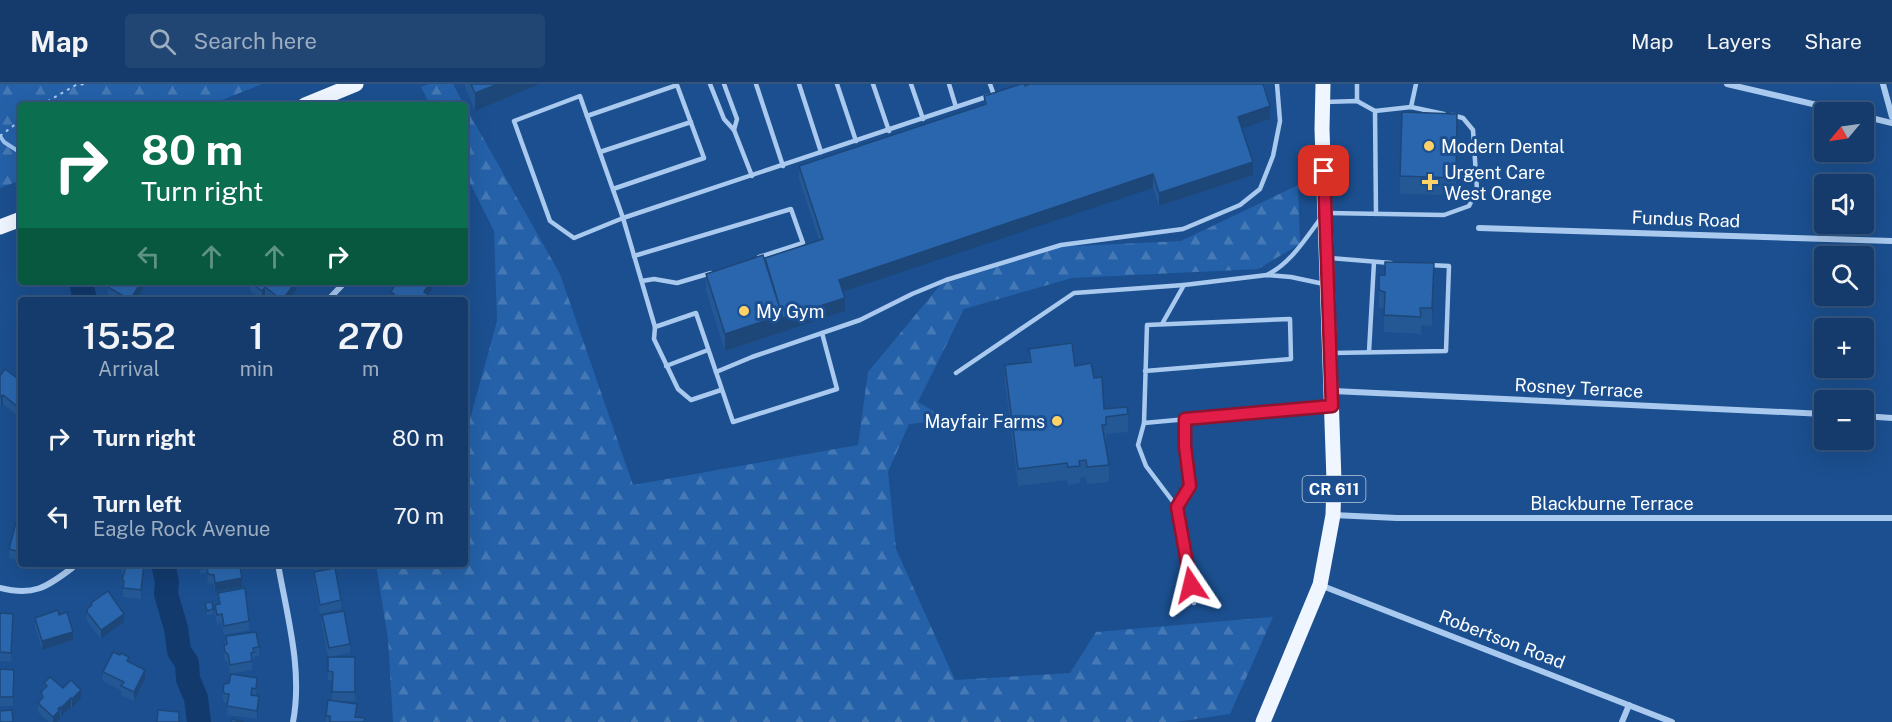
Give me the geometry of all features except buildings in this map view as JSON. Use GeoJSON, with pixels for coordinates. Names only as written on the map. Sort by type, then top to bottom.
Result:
{"type":"FeatureCollection","features":[{"type":"Feature","properties":{"kind":"main road"},"geometry":{"type":"LineString","coordinates":[[312,102],[356,84]]}},
{"type":"Feature","properties":{"kind":"main road","name":"CR 611"},"geometry":{"type":"LineString","coordinates":[[1263,722],[1320,585],[1332,515],[1334,481],[1323,84]]}},
{"type":"Feature","properties":{"kind":"main road"},"geometry":{"type":"LineString","coordinates":[[0,227],[18,220]]}},
{"type":"Feature","properties":{"kind":"street"},"geometry":{"type":"LineString","coordinates":[[1727,84],[1814,104]]}},
{"type":"Feature","properties":{"kind":"street"},"geometry":{"type":"LineString","coordinates":[[1883,84],[1892,117]]}},
{"type":"Feature","properties":{"kind":"street"},"geometry":{"type":"LineString","coordinates":[[1874,119],[1892,123]]}},
{"type":"Feature","properties":{"kind":"street","name":"Fundus Road"},"geometry":{"type":"LineString","coordinates":[[1479,228],[1892,241]]}},
{"type":"Feature","properties":{"kind":"street"},"geometry":{"type":"LineString","coordinates":[[331,297],[342,285]]}},
{"type":"Feature","properties":{"kind":"street","name":"Rosney Terrace"},"geometry":{"type":"LineString","coordinates":[[1332,398],[1814,414]]}},
{"type":"Feature","properties":{"kind":"street"},"geometry":{"type":"LineString","coordinates":[[1874,416],[1892,417]]}},
{"type":"Feature","properties":{"kind":"street","name":"Blackburne Terrace"},"geometry":{"type":"LineString","coordinates":[[1332,515],[1397,518],[1892,518]]}},
{"type":"Feature","properties":{"kind":"street"},"geometry":{"type":"LineString","coordinates":[[279,567],[294,653],[296,682],[293,722]]}},
{"type":"Feature","properties":{"kind":"street"},"geometry":{"type":"LineString","coordinates":[[0,588],[33,592],[57,580],[72,568]]}},
{"type":"Feature","properties":{"kind":"street","name":"Robertson Road"},"geometry":{"type":"LineString","coordinates":[[1320,585],[1672,722]]}},
{"type":"Feature","properties":{"kind":"street"},"geometry":{"type":"LineString","coordinates":[[1622,722],[1629,705]]}},
{"type":"Feature","properties":{"kind":"lane"},"geometry":{"type":"LineString","coordinates":[[587,116],[677,84],[704,158],[613,189]]}},
{"type":"Feature","properties":{"kind":"lane"},"geometry":{"type":"LineString","coordinates":[[710,84],[724,119],[734,130],[752,176]]}},
{"type":"Feature","properties":{"kind":"lane"},"geometry":{"type":"LineString","coordinates":[[724,84],[737,119],[734,130]]}},
{"type":"Feature","properties":{"kind":"lane"},"geometry":{"type":"LineString","coordinates":[[756,84],[783,166]]}},
{"type":"Feature","properties":{"kind":"lane"},"geometry":{"type":"LineString","coordinates":[[799,84],[821,152]]}},
{"type":"Feature","properties":{"kind":"lane"},"geometry":{"type":"LineString","coordinates":[[837,84],[856,141]]}},
{"type":"Feature","properties":{"kind":"lane"},"geometry":{"type":"LineString","coordinates":[[873,84],[889,131]]}},
{"type":"Feature","properties":{"kind":"lane"},"geometry":{"type":"LineString","coordinates":[[911,84],[923,119]]}},
{"type":"Feature","properties":{"kind":"lane"},"geometry":{"type":"LineString","coordinates":[[949,84],[956,107]]}},
{"type":"Feature","properties":{"kind":"lane"},"geometry":{"type":"LineString","coordinates":[[990,84],[994,95]]}},
{"type":"Feature","properties":{"kind":"lane"},"geometry":{"type":"LineString","coordinates":[[716,372],[860,320],[946,280],[1061,244],[1183,229],[1240,205],[1260,189],[1274,156],[1280,121],[1277,84]]}},
{"type":"Feature","properties":{"kind":"lane"},"geometry":{"type":"LineString","coordinates":[[1357,84],[1357,101]]}},
{"type":"Feature","properties":{"kind":"lane"},"geometry":{"type":"LineString","coordinates":[[1411,107],[1416,84]]}},
{"type":"Feature","properties":{"kind":"lane"},"geometry":{"type":"LineString","coordinates":[[721,390],[691,400],[678,389],[666,366],[654,339],[655,327],[623,218],[580,96],[514,121],[550,221],[574,238],[623,218],[1005,91]]}},
{"type":"Feature","properties":{"kind":"lane"},"geometry":{"type":"LineString","coordinates":[[1267,275],[1279,269],[1290,258],[1325,213],[1444,215],[1469,207],[1477,190],[1473,130],[1463,118],[1411,107],[1375,111],[1357,101],[1323,102]]}},
{"type":"Feature","properties":{"kind":"lane"},"geometry":{"type":"LineString","coordinates":[[1375,111],[1376,214]]}},
{"type":"Feature","properties":{"kind":"lane"},"geometry":{"type":"LineString","coordinates":[[600,152],[691,122]]}},
{"type":"Feature","properties":{"kind":"lane"},"geometry":{"type":"LineString","coordinates":[[634,256],[791,209],[803,243],[752,260]]}},
{"type":"Feature","properties":{"kind":"lane"},"geometry":{"type":"LineString","coordinates":[[1327,258],[1396,263]]}},
{"type":"Feature","properties":{"kind":"lane"},"geometry":{"type":"LineString","coordinates":[[1369,352],[1374,262]]}},
{"type":"Feature","properties":{"kind":"lane"},"geometry":{"type":"LineString","coordinates":[[1330,353],[1446,351],[1449,266],[1428,264]]}},
{"type":"Feature","properties":{"kind":"lane"},"geometry":{"type":"LineString","coordinates":[[642,281],[654,279],[677,284],[720,270]]}},
{"type":"Feature","properties":{"kind":"lane"},"geometry":{"type":"LineString","coordinates":[[956,373],[1074,293],[1184,285],[1267,275],[1291,277],[1328,285]]}},
{"type":"Feature","properties":{"kind":"lane"},"geometry":{"type":"LineString","coordinates":[[1162,324],[1184,285]]}},
{"type":"Feature","properties":{"kind":"lane"},"geometry":{"type":"LineString","coordinates":[[655,327],[696,313],[733,422],[837,389],[822,333]]}},
{"type":"Feature","properties":{"kind":"lane"},"geometry":{"type":"LineString","coordinates":[[1145,371],[1291,359],[1290,319],[1147,325],[1145,371],[1144,423],[1138,446],[1146,466],[1177,507],[1194,603]]}},
{"type":"Feature","properties":{"kind":"lane"},"geometry":{"type":"LineString","coordinates":[[666,366],[708,350]]}},
{"type":"Feature","properties":{"kind":"lane"},"geometry":{"type":"LineString","coordinates":[[1144,423],[1332,398]]}},
{"type":"Feature","properties":{"kind":"lane"},"geometry":{"type":"LineString","coordinates":[[1177,507],[1190,486],[1185,446],[1185,419]]}},
{"type":"Feature","properties":{"kind":"path"},"geometry":{"type":"LineString","coordinates":[[46,102],[76,85],[87,84]]}},
{"type":"Feature","properties":{"kind":"path"},"geometry":{"type":"LineString","coordinates":[[0,136],[18,122]]}},
{"type":"Feature","properties":{"kind":"green space"},"geometry":{"type":"Polygon","coordinates":[[[0,84],[262,84],[217,102],[18,102],[18,181],[0,188],[0,84]]]}},
{"type":"Feature","properties":{"kind":"green space"},"geometry":{"type":"Polygon","coordinates":[[[429,84],[453,84],[462,102],[428,102],[421,87],[429,84]]]}},
{"type":"Feature","properties":{"kind":"green space"},"geometry":{"type":"Polygon","coordinates":[[[468,111],[560,274],[633,485],[858,445],[868,372],[941,284],[1055,247],[1181,241],[1298,185],[1300,244],[1258,269],[1072,278],[964,309],[918,402],[948,420],[909,424],[888,472],[896,549],[955,680],[1070,673],[1096,632],[1273,617],[1230,714],[1176,722],[393,722],[388,639],[376,567],[468,567],[468,426],[497,321],[494,231],[468,179],[468,111]]]}},
{"type":"Feature","properties":{"kind":"waterway"},"geometry":{"type":"LineString","coordinates":[[0,136],[4,142],[18,151]]}},
{"type":"Feature","properties":{"kind":"waterway"},"geometry":{"type":"LineString","coordinates":[[82,285],[84,297]]}},
{"type":"Feature","properties":{"kind":"waterway"},"geometry":{"type":"LineString","coordinates":[[164,567],[167,582],[166,594],[176,628],[179,651],[187,663],[188,679],[196,698],[199,722]]}},
{"type":"Feature","properties":{"kind":"place","name":"Modern Dental"},"geometry":{"type":"Point","coordinates":[1429,146]}},
{"type":"Feature","properties":{"kind":"place","name":"Urgent Care West Orange"},"geometry":{"type":"Point","coordinates":[1430,182]}},
{"type":"Feature","properties":{"kind":"place","name":"My Gym"},"geometry":{"type":"Point","coordinates":[744,311]}},
{"type":"Feature","properties":{"kind":"place","name":"Mayfair Farms"},"geometry":{"type":"Point","coordinates":[1057,421]}},
{"type":"Feature","properties":{"kind":"route"},"geometry":{"type":"LineString","coordinates":[[1191,585],[1177,507],[1190,486],[1185,446],[1185,419],[1332,406],[1324,171]]}}]}
